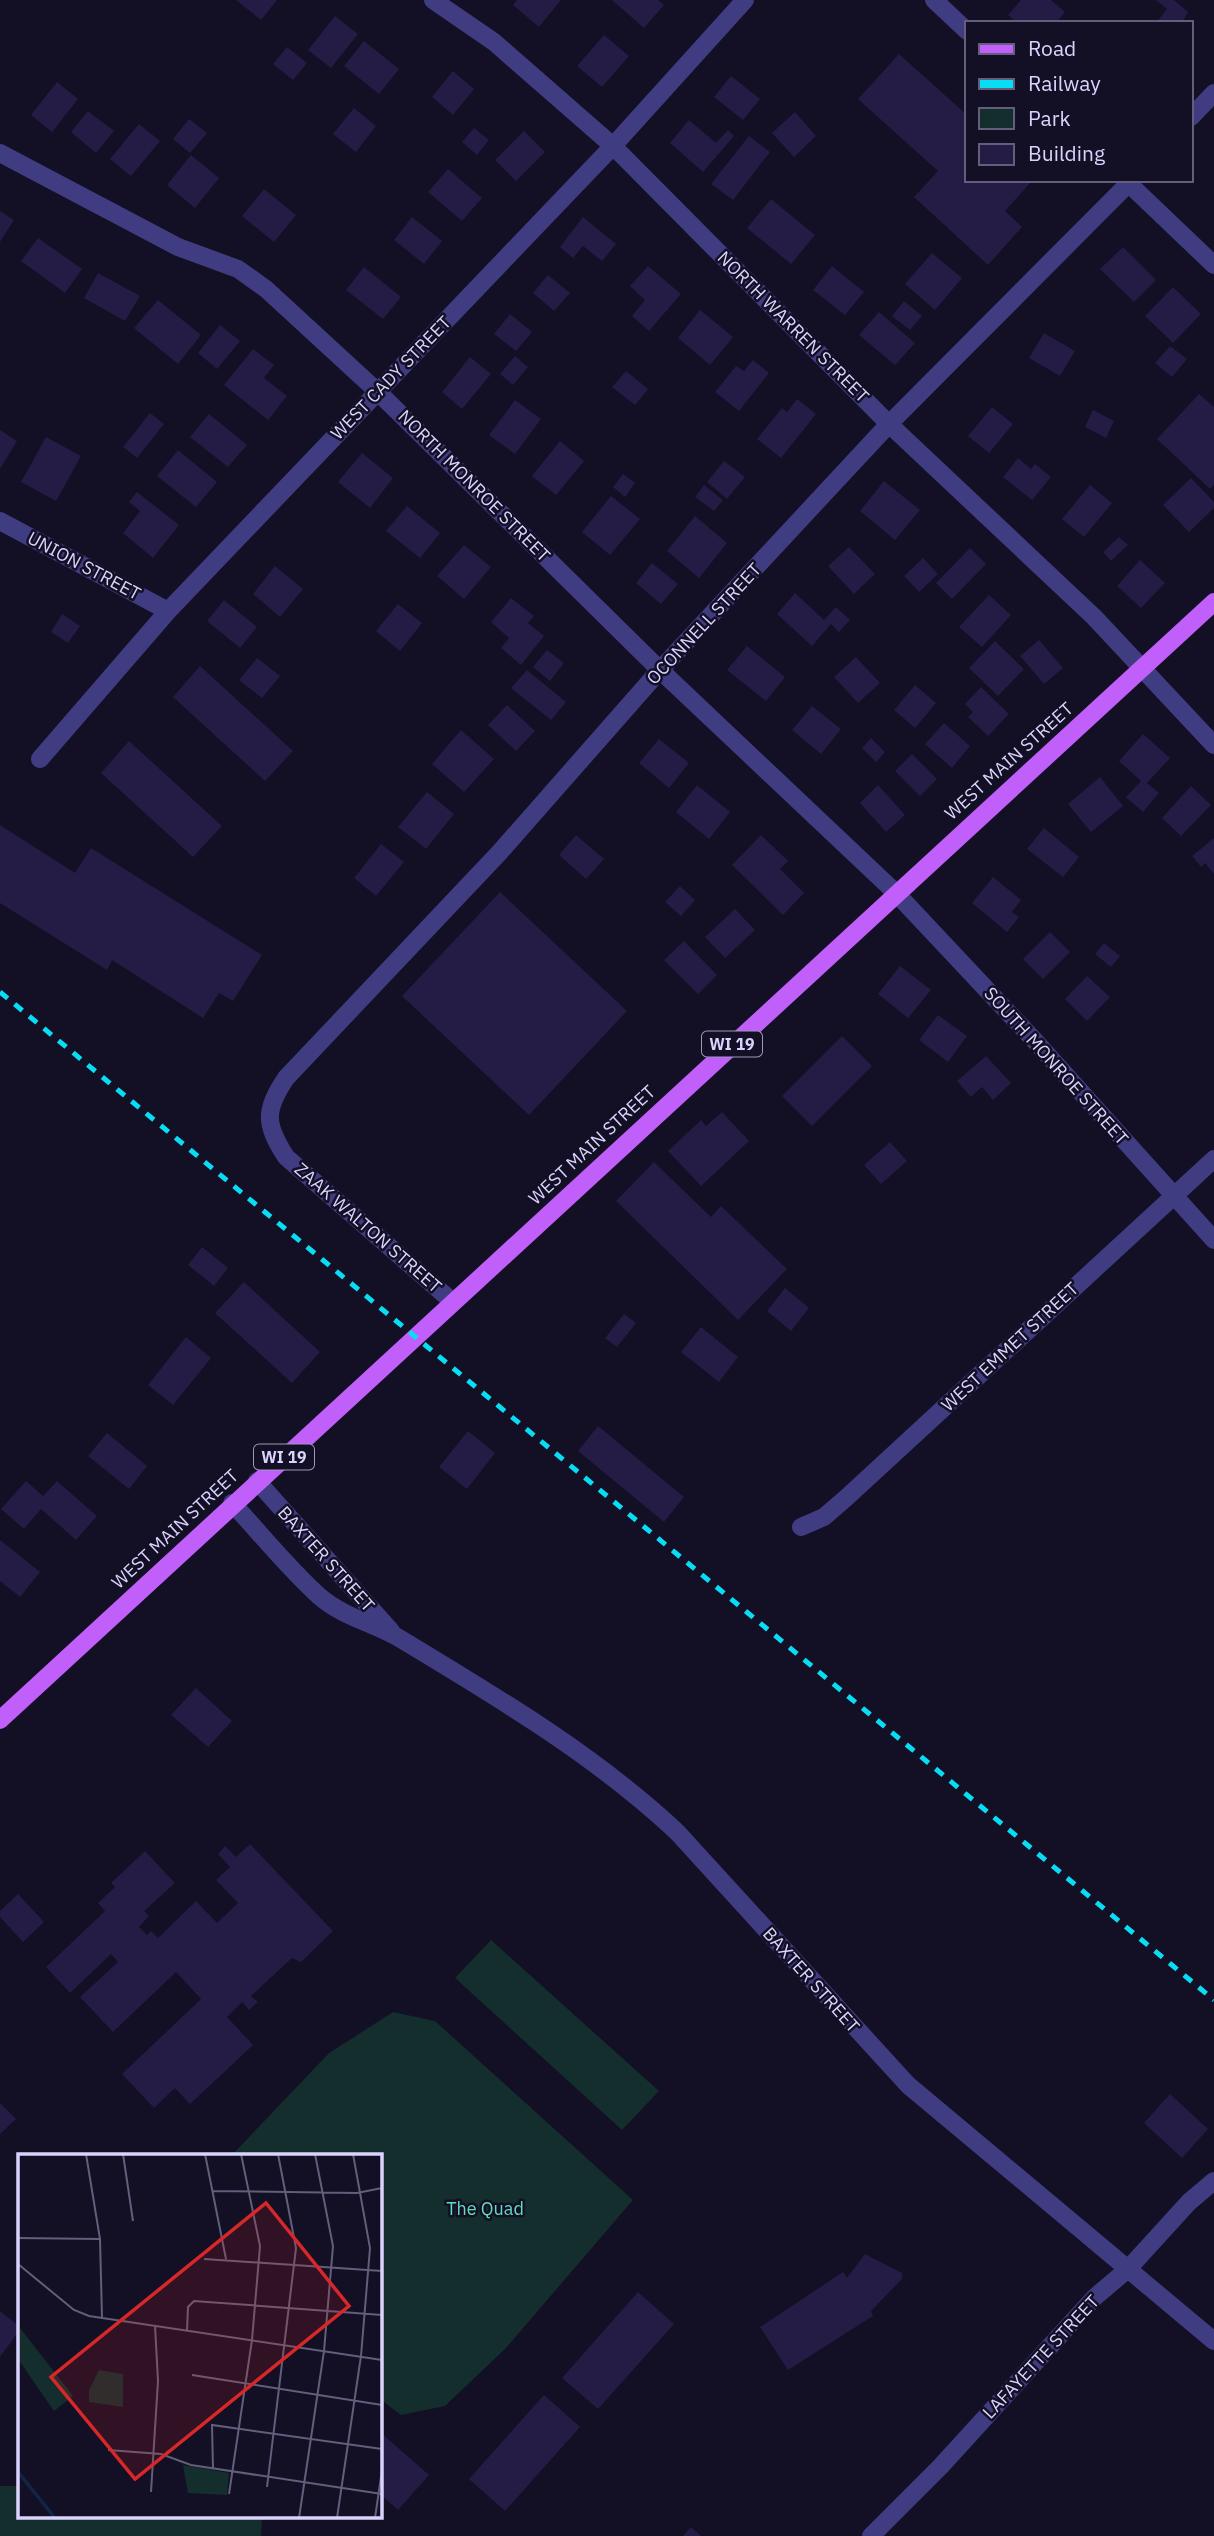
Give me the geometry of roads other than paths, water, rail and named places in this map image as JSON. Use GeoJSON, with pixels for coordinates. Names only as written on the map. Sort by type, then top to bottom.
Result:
{"type":"FeatureCollection","features":[{"type":"Feature","properties":{"kind":"main road","name":"WEST MAIN STREET"},"geometry":{"type":"LineString","coordinates":[[0,1720],[232,1503],[1214,602]]}},
{"type":"Feature","properties":{"kind":"street","name":"NORTH WARREN STREET"},"geometry":{"type":"LineString","coordinates":[[433,0],[494,41],[613,146],[889,424],[1143,667],[1214,745]]}},
{"type":"Feature","properties":{"kind":"street","name":"WEST CADY STREET"},"geometry":{"type":"LineString","coordinates":[[40,759],[168,611],[613,146],[745,0]]}},
{"type":"Feature","properties":{"kind":"street"},"geometry":{"type":"LineString","coordinates":[[934,0],[965,30]]}},
{"type":"Feature","properties":{"kind":"street"},"geometry":{"type":"LineString","coordinates":[[1193,115],[1214,93]]}},
{"type":"Feature","properties":{"kind":"street","name":"NORTH MONROE STREET"},"geometry":{"type":"LineString","coordinates":[[0,152],[178,247],[238,270],[266,289],[378,392],[660,670],[896,893]]}},
{"type":"Feature","properties":{"kind":"street","name":"OCONNELL STREET"},"geometry":{"type":"LineString","coordinates":[[286,1078],[499,853],[660,670],[889,424],[1128,182]]}},
{"type":"Feature","properties":{"kind":"street"},"geometry":{"type":"LineString","coordinates":[[1130,182],[1214,265]]}},
{"type":"Feature","properties":{"kind":"street","name":"UNION STREET"},"geometry":{"type":"LineString","coordinates":[[0,521],[168,611]]}},
{"type":"Feature","properties":{"kind":"street","name":"SOUTH MONROE STREET"},"geometry":{"type":"LineString","coordinates":[[896,893],[1035,1041],[1214,1240]]}},
{"type":"Feature","properties":{"kind":"street","name":"ZAAK WALTON STREET"},"geometry":{"type":"LineString","coordinates":[[286,1078],[269,1111],[271,1133],[286,1157],[453,1302]]}},
{"type":"Feature","properties":{"kind":"street","name":"WEST EMMET STREET"},"geometry":{"type":"LineString","coordinates":[[801,1527],[824,1517],[846,1498],[1214,1159]]}},
{"type":"Feature","properties":{"kind":"street","name":"BAXTER STREET"},"geometry":{"type":"LineString","coordinates":[[257,1481],[396,1636]]}},
{"type":"Feature","properties":{"kind":"street","name":"BAXTER STREET"},"geometry":{"type":"LineString","coordinates":[[232,1503],[320,1597],[354,1619],[396,1636],[600,1766],[642,1799],[677,1832],[908,2085],[1214,2341]]}},
{"type":"Feature","properties":{"kind":"street","name":"LAFAYETTE STREET"},"geometry":{"type":"LineString","coordinates":[[871,2536],[941,2466],[1095,2297],[1128,2269],[1189,2202],[1214,2181]]}},
{"type":"Feature","properties":{"kind":"railway"},"geometry":{"type":"LineString","coordinates":[[0,992],[1214,2000]]}},
{"type":"Feature","properties":{"kind":"park label","name":"The Quad"},"geometry":{"type":"Point","coordinates":[485,2209]}}]}
